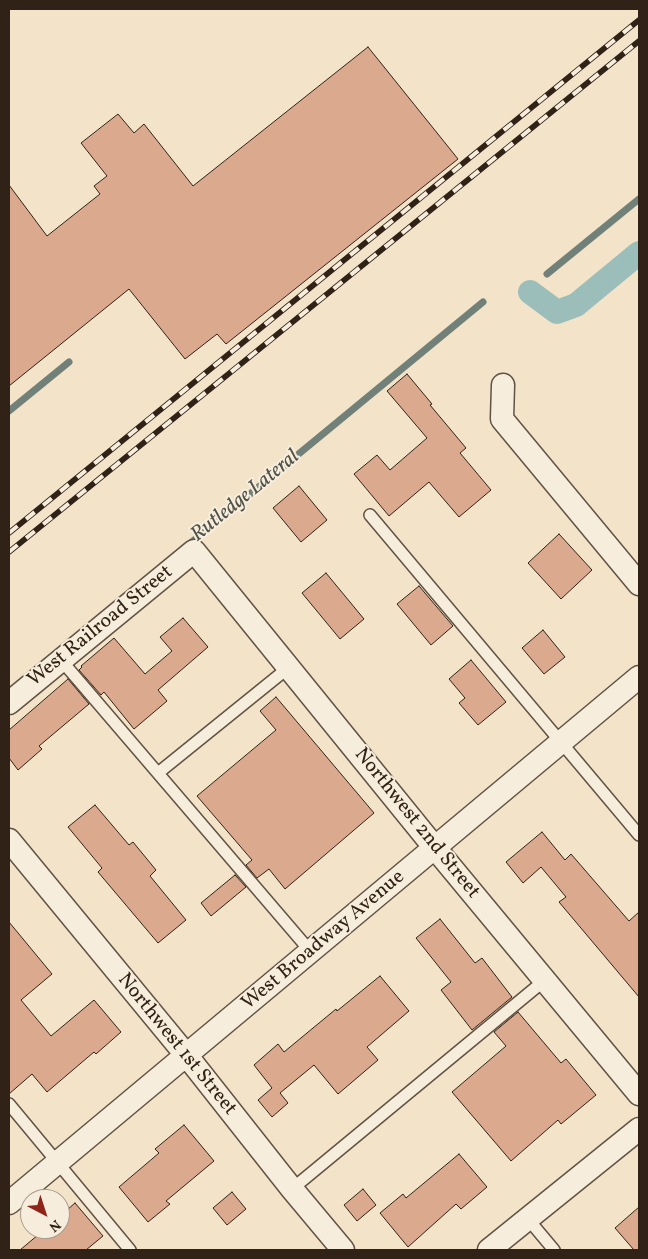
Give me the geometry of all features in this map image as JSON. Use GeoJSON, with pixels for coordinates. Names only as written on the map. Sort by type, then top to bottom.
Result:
{"type":"FeatureCollection","features":[{"type":"Feature","properties":{"kind":"street"},"geometry":{"type":"LineString","coordinates":[[503,385],[502,419],[639,584]]}},
{"type":"Feature","properties":{"kind":"street","name":"West Railroad Street"},"geometry":{"type":"LineString","coordinates":[[9,703],[194,552]]}},
{"type":"Feature","properties":{"kind":"street","name":"Northwest 2nd Street"},"geometry":{"type":"LineString","coordinates":[[194,552],[435,848],[639,1094]]}},
{"type":"Feature","properties":{"kind":"street","name":"West Broadway Avenue"},"geometry":{"type":"LineString","coordinates":[[9,1203],[639,678]]}},
{"type":"Feature","properties":{"kind":"street","name":"Northwest 1st Street"},"geometry":{"type":"LineString","coordinates":[[9,840],[187,1056],[292,1189],[344,1250]]}},
{"type":"Feature","properties":{"kind":"street"},"geometry":{"type":"LineString","coordinates":[[489,1250],[639,1129]]}},
{"type":"Feature","properties":{"kind":"lane"},"geometry":{"type":"LineString","coordinates":[[370,515],[639,835]]}},
{"type":"Feature","properties":{"kind":"lane"},"geometry":{"type":"LineString","coordinates":[[61,660],[311,952]]}},
{"type":"Feature","properties":{"kind":"lane"},"geometry":{"type":"LineString","coordinates":[[158,773],[288,668]]}},
{"type":"Feature","properties":{"kind":"lane"},"geometry":{"type":"LineString","coordinates":[[292,1189],[545,980]]}},
{"type":"Feature","properties":{"kind":"lane"},"geometry":{"type":"LineString","coordinates":[[9,1104],[130,1250]]}},
{"type":"Feature","properties":{"kind":"lane"},"geometry":{"type":"LineString","coordinates":[[528,1219],[554,1250]]}},
{"type":"Feature","properties":{"kind":"building"},"geometry":{"type":"Polygon","coordinates":[[[368,47],[458,159],[226,344],[217,334],[185,359],[129,289],[9,386],[9,185],[47,236],[100,194],[94,186],[107,176],[81,143],[118,114],[134,133],[144,124],[193,186],[368,47]]]}},
{"type":"Feature","properties":{"kind":"building"},"geometry":{"type":"Polygon","coordinates":[[[407,374],[466,448],[460,453],[491,490],[459,517],[429,482],[389,516],[354,474],[377,455],[390,470],[427,438],[387,391],[407,374]]]}},
{"type":"Feature","properties":{"kind":"building"},"geometry":{"type":"Polygon","coordinates":[[[299,486],[327,520],[301,542],[273,508],[299,486]]]}},
{"type":"Feature","properties":{"kind":"building"},"geometry":{"type":"Polygon","coordinates":[[[559,534],[592,570],[561,599],[528,563],[559,534]]]}},
{"type":"Feature","properties":{"kind":"building"},"geometry":{"type":"Polygon","coordinates":[[[326,573],[364,619],[340,639],[302,593],[326,573]]]}},
{"type":"Feature","properties":{"kind":"building"},"geometry":{"type":"Polygon","coordinates":[[[419,586],[453,626],[431,645],[397,604],[419,586]]]}},
{"type":"Feature","properties":{"kind":"building"},"geometry":{"type":"Polygon","coordinates":[[[183,618],[208,647],[158,690],[167,701],[134,729],[104,692],[101,695],[79,670],[81,666],[114,638],[145,674],[172,651],[160,637],[183,618]]]}},
{"type":"Feature","properties":{"kind":"building"},"geometry":{"type":"Polygon","coordinates":[[[543,630],[565,657],[544,674],[522,648],[543,630]]]}},
{"type":"Feature","properties":{"kind":"building"},"geometry":{"type":"Polygon","coordinates":[[[471,660],[506,702],[478,725],[459,703],[465,698],[449,679],[471,660]]]}},
{"type":"Feature","properties":{"kind":"building"},"geometry":{"type":"Polygon","coordinates":[[[68,679],[89,704],[39,746],[42,749],[18,770],[9,758],[9,730],[68,679]]]}},
{"type":"Feature","properties":{"kind":"building"},"geometry":{"type":"Polygon","coordinates":[[[276,697],[374,813],[285,889],[269,869],[257,878],[246,865],[252,860],[197,796],[276,730],[260,711],[276,697]]]}},
{"type":"Feature","properties":{"kind":"building"},"geometry":{"type":"Polygon","coordinates":[[[95,805],[129,845],[133,842],[156,870],[150,876],[186,920],[158,943],[98,872],[102,868],[68,827],[95,805]]]}},
{"type":"Feature","properties":{"kind":"building"},"geometry":{"type":"Polygon","coordinates":[[[542,832],[565,860],[571,854],[629,921],[639,912],[639,997],[559,902],[566,897],[541,867],[523,883],[506,862],[542,832]]]}},
{"type":"Feature","properties":{"kind":"building"},"geometry":{"type":"Polygon","coordinates":[[[235,875],[246,887],[211,916],[201,903],[235,875]]]}},
{"type":"Feature","properties":{"kind":"building"},"geometry":{"type":"Polygon","coordinates":[[[440,919],[475,963],[482,958],[512,997],[472,1030],[441,990],[451,982],[416,938],[440,919]]]}},
{"type":"Feature","properties":{"kind":"building"},"geometry":{"type":"Polygon","coordinates":[[[9,922],[52,974],[21,1000],[51,1036],[94,1000],[121,1032],[47,1092],[32,1074],[9,1094],[9,922]]]}},
{"type":"Feature","properties":{"kind":"building"},"geometry":{"type":"Polygon","coordinates":[[[380,976],[409,1011],[367,1047],[378,1060],[338,1094],[314,1065],[280,1093],[288,1103],[272,1117],[258,1100],[272,1088],[254,1065],[278,1044],[284,1052],[380,976]]]}},
{"type":"Feature","properties":{"kind":"building"},"geometry":{"type":"Polygon","coordinates":[[[518,1012],[561,1063],[566,1059],[596,1095],[561,1124],[558,1120],[511,1161],[452,1092],[506,1046],[494,1032],[518,1012]]]}},
{"type":"Feature","properties":{"kind":"building"},"geometry":{"type":"Polygon","coordinates":[[[184,1125],[214,1161],[166,1201],[170,1204],[148,1222],[119,1187],[159,1153],[155,1149],[184,1125]]]}},
{"type":"Feature","properties":{"kind":"building"},"geometry":{"type":"Polygon","coordinates":[[[459,1154],[487,1187],[461,1209],[456,1204],[408,1247],[380,1213],[403,1194],[406,1198],[459,1154]]]}},
{"type":"Feature","properties":{"kind":"building"},"geometry":{"type":"Polygon","coordinates":[[[363,1189],[376,1205],[357,1221],[344,1205],[363,1189]]]}},
{"type":"Feature","properties":{"kind":"building"},"geometry":{"type":"Polygon","coordinates":[[[232,1192],[246,1209],[227,1225],[213,1208],[232,1192]]]}},
{"type":"Feature","properties":{"kind":"building"},"geometry":{"type":"Polygon","coordinates":[[[75,1203],[103,1236],[86,1250],[20,1250],[33,1239],[70,1239],[70,1207],[75,1203]]]}},
{"type":"Feature","properties":{"kind":"building"},"geometry":{"type":"Polygon","coordinates":[[[639,1207],[639,1250],[634,1250],[615,1228],[639,1207]]]}},
{"type":"Feature","properties":{"kind":"waterway"},"geometry":{"type":"LineString","coordinates":[[547,274],[639,199]]}},
{"type":"Feature","properties":{"kind":"waterway","name":"Rutledge Lateral"},"geometry":{"type":"LineString","coordinates":[[530,292],[557,312],[576,305],[639,253]]}},
{"type":"Feature","properties":{"kind":"waterway","name":"Rutledge Lateral"},"geometry":{"type":"LineString","coordinates":[[187,546],[483,302]]}},
{"type":"Feature","properties":{"kind":"waterway"},"geometry":{"type":"LineString","coordinates":[[9,411],[69,362]]}},
{"type":"Feature","properties":{"kind":"railway"},"geometry":{"type":"LineString","coordinates":[[9,533],[639,20]]}},
{"type":"Feature","properties":{"kind":"railway"},"geometry":{"type":"LineString","coordinates":[[9,552],[639,41]]}}]}
